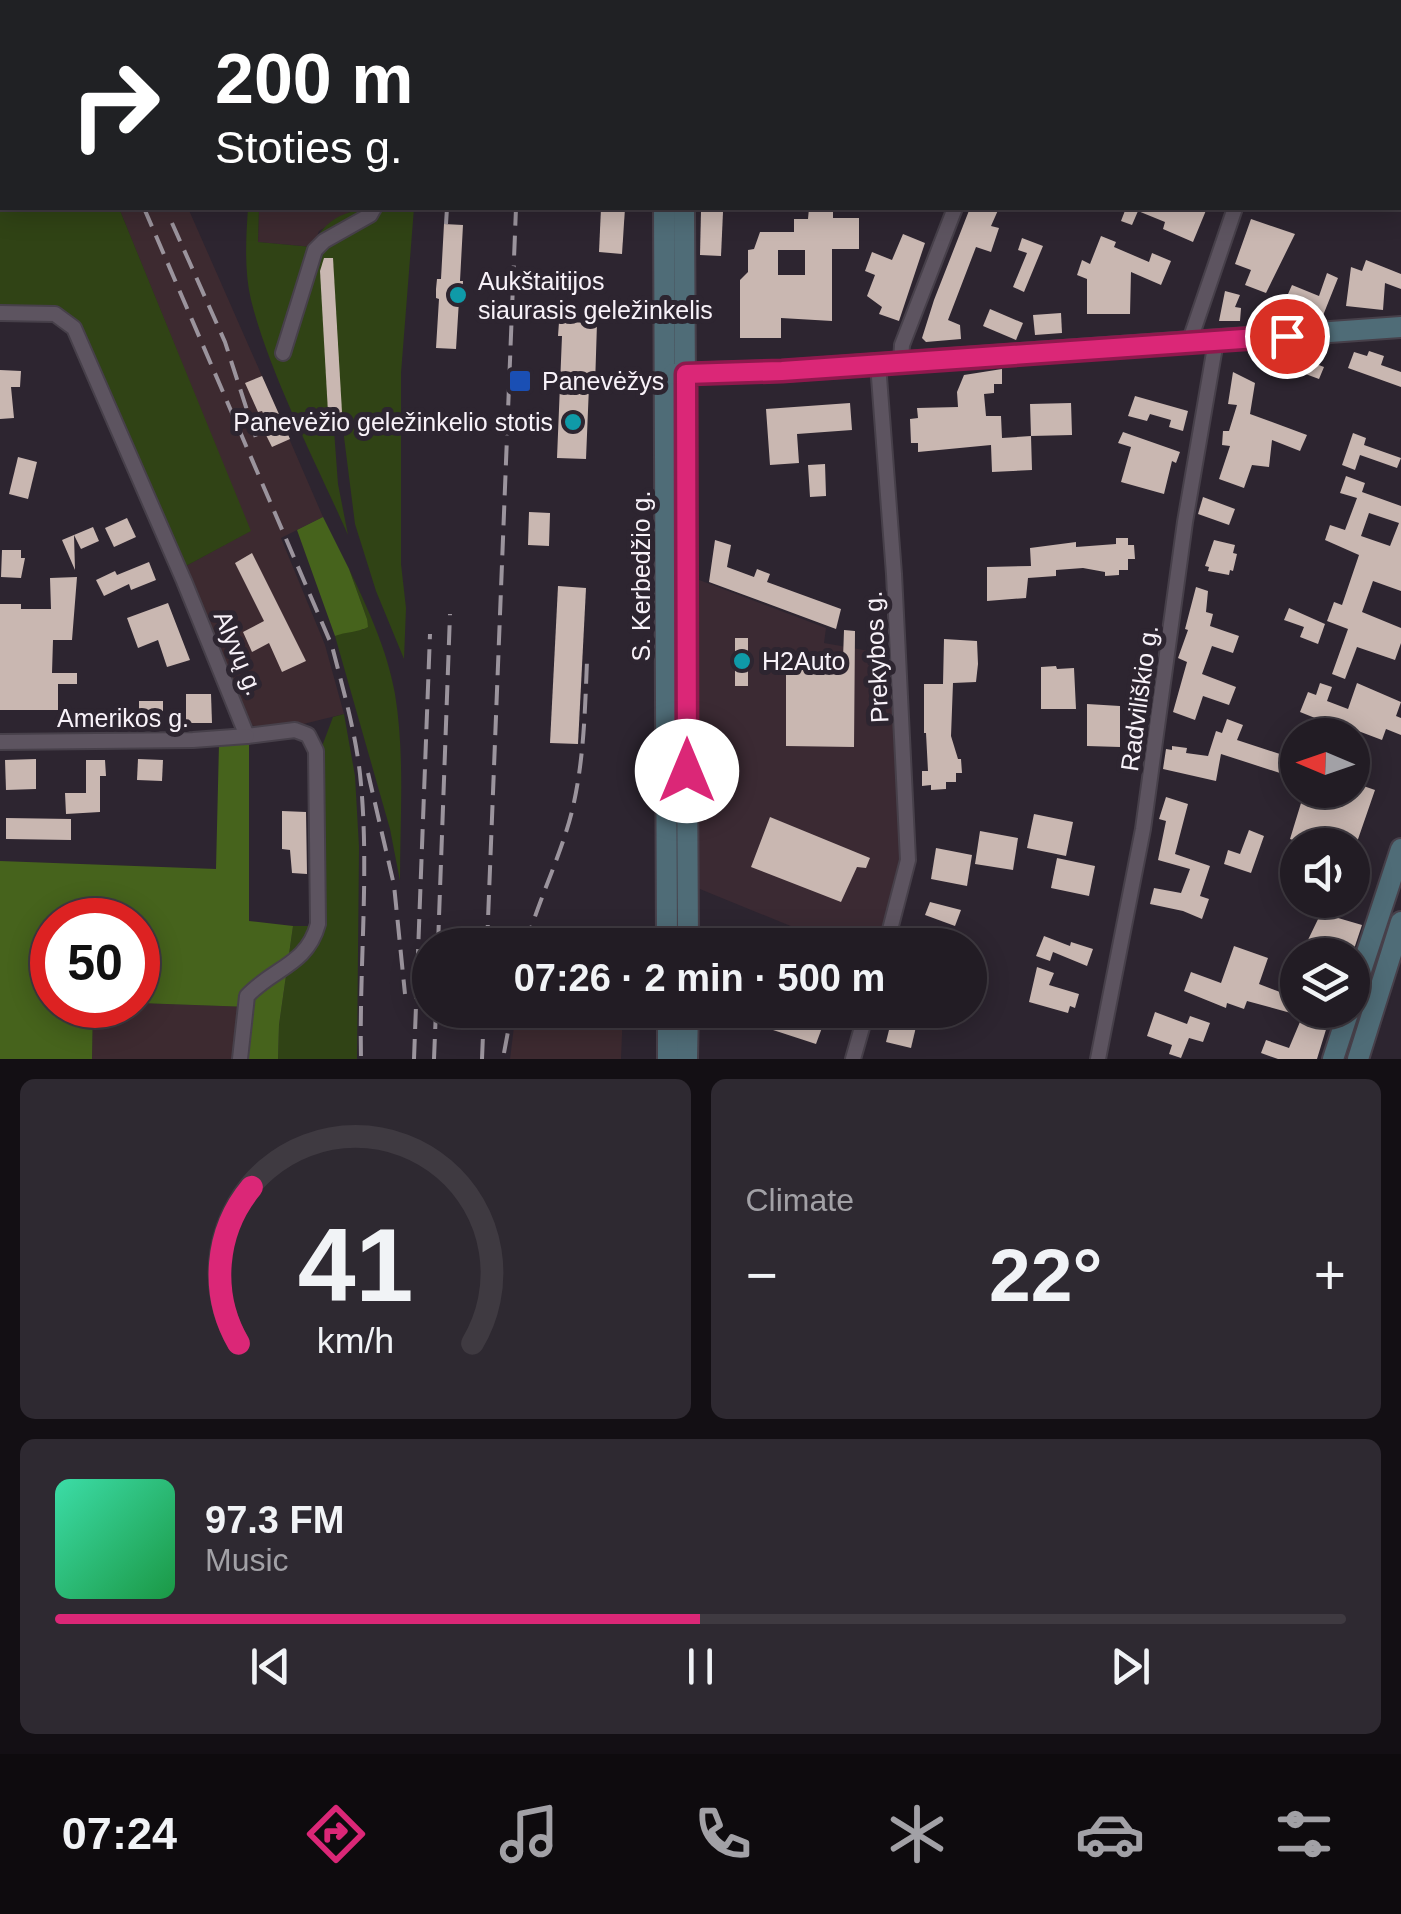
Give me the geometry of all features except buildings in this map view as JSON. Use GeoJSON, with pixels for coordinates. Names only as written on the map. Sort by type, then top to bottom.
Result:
{"type":"FeatureCollection","features":[{"type":"Feature","properties":{"kind":"main road","name":"S. Kerbedžio g."},"geometry":{"type":"LineString","coordinates":[[664,210],[676,374]]}},
{"type":"Feature","properties":{"kind":"main road","name":"S. Kerbedžio g."},"geometry":{"type":"LineString","coordinates":[[684,210],[676,374],[677,741],[687,928]]}},
{"type":"Feature","properties":{"kind":"main road"},"geometry":{"type":"LineString","coordinates":[[676,374],[878,364],[1401,327]]}},
{"type":"Feature","properties":{"kind":"main road","name":"S. Kerbedžio g."},"geometry":{"type":"LineString","coordinates":[[668,928],[677,741]]}},
{"type":"Feature","properties":{"kind":"main road"},"geometry":{"type":"LineString","coordinates":[[1370,943],[1401,849]]}},
{"type":"Feature","properties":{"kind":"main road"},"geometry":{"type":"LineString","coordinates":[[1358,1059],[1401,922]]}},
{"type":"Feature","properties":{"kind":"main road"},"geometry":{"type":"LineString","coordinates":[[668,1028],[668,1059]]}},
{"type":"Feature","properties":{"kind":"main road"},"geometry":{"type":"LineString","coordinates":[[687,1059],[688,1028]]}},
{"type":"Feature","properties":{"kind":"main road"},"geometry":{"type":"LineString","coordinates":[[1333,1059],[1343,1028]]}},
{"type":"Feature","properties":{"kind":"street"},"geometry":{"type":"LineString","coordinates":[[284,353],[316,250],[373,210]]}},
{"type":"Feature","properties":{"kind":"street"},"geometry":{"type":"LineString","coordinates":[[902,362],[902,345],[954,210]]}},
{"type":"Feature","properties":{"kind":"street"},"geometry":{"type":"LineString","coordinates":[[1189,343],[1234,210]]}},
{"type":"Feature","properties":{"kind":"street","name":"Alyvų g."},"geometry":{"type":"LineString","coordinates":[[0,313],[55,314],[74,328],[247,736],[295,730],[308,734],[316,750],[318,924],[313,942],[299,958],[247,996],[240,1059]]}},
{"type":"Feature","properties":{"kind":"street","name":"Radviliškio g."},"geometry":{"type":"LineString","coordinates":[[1098,1059],[1143,829],[1216,341]]}},
{"type":"Feature","properties":{"kind":"street","name":"Prekybos g."},"geometry":{"type":"LineString","coordinates":[[878,364],[908,860],[890,928]]}},
{"type":"Feature","properties":{"kind":"street","name":"Amerikos g."},"geometry":{"type":"LineString","coordinates":[[0,742],[247,736]]}},
{"type":"Feature","properties":{"kind":"street"},"geometry":{"type":"LineString","coordinates":[[853,1059],[862,1028]]}},
{"type":"Feature","properties":{"kind":"shaded area"},"geometry":{"type":"Polygon","coordinates":[[[120,210],[189,210],[323,517],[281,538],[325,645],[344,714],[291,727],[260,729],[250,724],[186,566],[250,531],[120,210]]]}},
{"type":"Feature","properties":{"kind":"shaded area"},"geometry":{"type":"Polygon","coordinates":[[[259,210],[353,210],[319,231],[313,247],[258,242],[259,210]]]}},
{"type":"Feature","properties":{"kind":"shaded area"},"geometry":{"type":"Polygon","coordinates":[[[694,578],[826,628],[824,643],[892,655],[900,861],[899,879],[884,928],[795,928],[695,887],[694,578]]]}},
{"type":"Feature","properties":{"kind":"shaded area"},"geometry":{"type":"Polygon","coordinates":[[[160,1004],[251,1007],[248,1059],[92,1059],[93,1028],[160,1028],[160,1004]]]}},
{"type":"Feature","properties":{"kind":"shaded area"},"geometry":{"type":"Polygon","coordinates":[[[514,1028],[622,1028],[621,1059],[510,1059],[514,1028]]]}},
{"type":"Feature","properties":{"kind":"green space"},"geometry":{"type":"Polygon","coordinates":[[[0,210],[120,210],[251,531],[186,566],[88,340],[59,311],[0,304],[0,210]]]}},
{"type":"Feature","properties":{"kind":"green space"},"geometry":{"type":"Polygon","coordinates":[[[248,210],[259,210],[258,242],[312,247],[330,222],[342,215],[362,210],[414,210],[401,373],[404,659],[376,591],[355,524],[343,429],[334,430],[338,484],[348,535],[259,329],[247,277],[248,210]]]}},
{"type":"Feature","properties":{"kind":"green space"},"geometry":{"type":"Polygon","coordinates":[[[323,517],[349,569],[368,627],[335,636],[297,530],[323,517]]]}},
{"type":"Feature","properties":{"kind":"green space"},"geometry":{"type":"Polygon","coordinates":[[[349,569],[382,645],[395,694],[401,764],[400,881],[390,829],[335,636],[352,629],[363,630],[367,619],[349,569]]]}},
{"type":"Feature","properties":{"kind":"green space"},"geometry":{"type":"Polygon","coordinates":[[[344,714],[355,776],[359,847],[357,1059],[278,1059],[293,926],[323,926],[321,749],[333,717],[344,714]]]}},
{"type":"Feature","properties":{"kind":"green space"},"geometry":{"type":"Polygon","coordinates":[[[249,742],[249,921],[293,926],[278,1059],[248,1059],[250,1007],[160,1004],[160,898],[30,898],[30,1028],[93,1028],[92,1059],[0,1059],[0,861],[216,869],[219,744],[249,742]]]}},
{"type":"Feature","properties":{"kind":"railway"},"geometry":{"type":"LineString","coordinates":[[145,210],[332,646],[352,726],[363,809],[361,1059]]}},
{"type":"Feature","properties":{"kind":"railway"},"geometry":{"type":"LineString","coordinates":[[446,224],[447,210]]}},
{"type":"Feature","properties":{"kind":"railway"},"geometry":{"type":"LineString","coordinates":[[488,928],[516,210]]}},
{"type":"Feature","properties":{"kind":"railway"},"geometry":{"type":"LineString","coordinates":[[172,223],[225,342],[257,441]]}},
{"type":"Feature","properties":{"kind":"railway"},"geometry":{"type":"LineString","coordinates":[[439,928],[450,614]]}},
{"type":"Feature","properties":{"kind":"railway"},"geometry":{"type":"LineString","coordinates":[[414,1059],[430,634]]}},
{"type":"Feature","properties":{"kind":"railway"},"geometry":{"type":"LineString","coordinates":[[531,928],[573,807],[582,752],[587,661]]}},
{"type":"Feature","properties":{"kind":"railway"},"geometry":{"type":"LineString","coordinates":[[368,773],[394,885],[405,994]]}},
{"type":"Feature","properties":{"kind":"railway"},"geometry":{"type":"LineString","coordinates":[[434,1059],[435,1028]]}},
{"type":"Feature","properties":{"kind":"railway"},"geometry":{"type":"LineString","coordinates":[[482,1059],[483,1028]]}},
{"type":"Feature","properties":{"kind":"railway"},"geometry":{"type":"LineString","coordinates":[[504,1053],[509,1028]]}},
{"type":"Feature","properties":{"kind":"place","name":"Aukštaitijos siaurasis geležinkelis"},"geometry":{"type":"Point","coordinates":[458,295]}},
{"type":"Feature","properties":{"kind":"place","name":"Panevėžys"},"geometry":{"type":"Point","coordinates":[520,381]}},
{"type":"Feature","properties":{"kind":"place","name":"Panevėžio geležinkelio stotis"},"geometry":{"type":"Point","coordinates":[573,422]}},
{"type":"Feature","properties":{"kind":"place","name":"H2Auto"},"geometry":{"type":"Point","coordinates":[742,661]}},
{"type":"Feature","properties":{"kind":"route"},"geometry":{"type":"LineString","coordinates":[[687,771],[686,374],[782,371],[1287,336]]}}]}
